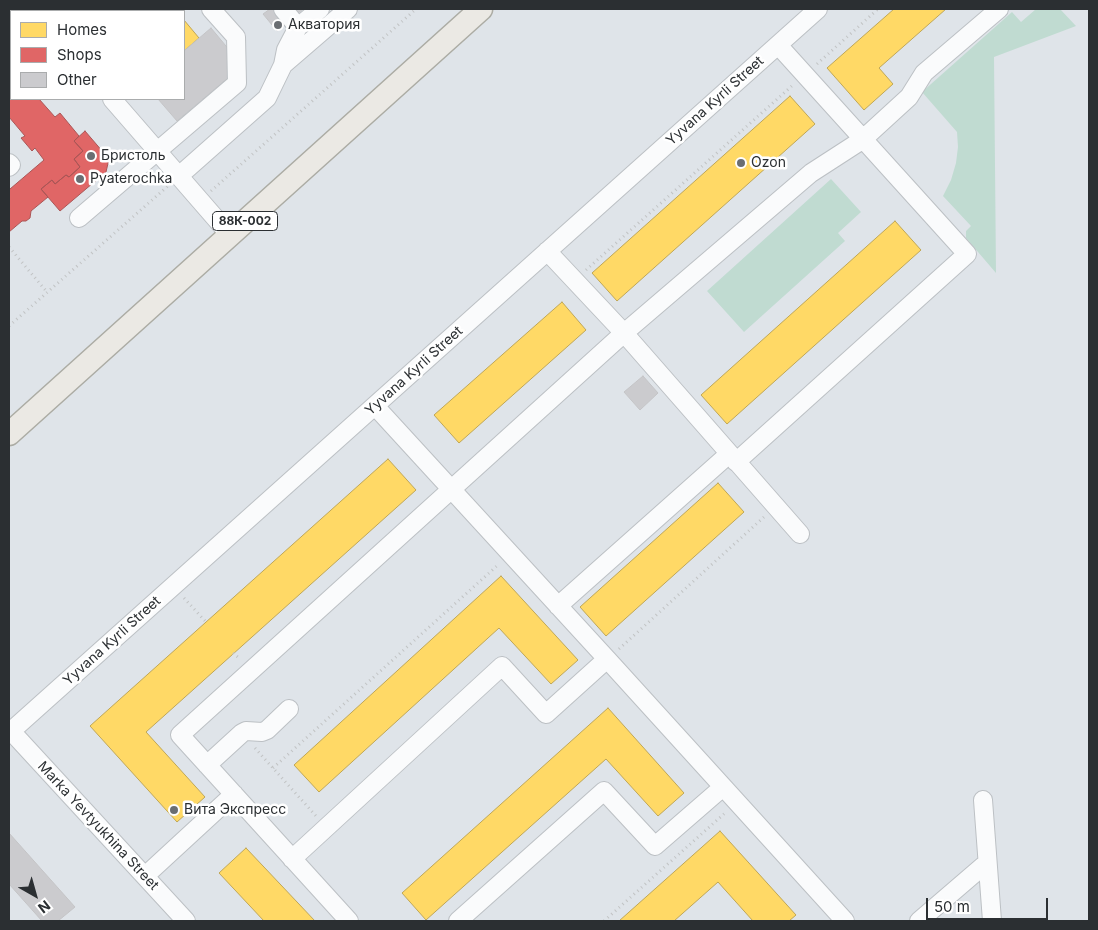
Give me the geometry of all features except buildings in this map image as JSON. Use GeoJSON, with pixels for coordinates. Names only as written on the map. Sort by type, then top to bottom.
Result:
{"type":"FeatureCollection","features":[{"type":"Feature","properties":{"kind":"main road","name":"88К-002"},"geometry":{"type":"LineString","coordinates":[[9,434],[481,9]]}},
{"type":"Feature","properties":{"kind":"street"},"geometry":{"type":"LineString","coordinates":[[79,218],[237,83],[236,37],[210,9]]}},
{"type":"Feature","properties":{"kind":"street"},"geometry":{"type":"LineString","coordinates":[[283,9],[298,27]]}},
{"type":"Feature","properties":{"kind":"street"},"geometry":{"type":"LineString","coordinates":[[180,175],[268,98],[283,65],[286,50],[298,27],[320,9]]}},
{"type":"Feature","properties":{"kind":"street"},"geometry":{"type":"LineString","coordinates":[[283,65],[348,9]]}},
{"type":"Feature","properties":{"kind":"street","name":"Yyvana Kyrli Street"},"geometry":{"type":"LineString","coordinates":[[10,732],[818,9]]}},
{"type":"Feature","properties":{"kind":"street"},"geometry":{"type":"LineString","coordinates":[[349,921],[180,735],[624,333],[811,173],[862,140],[909,97],[924,73],[999,9]]}},
{"type":"Feature","properties":{"kind":"street"},"geometry":{"type":"LineString","coordinates":[[558,606],[967,254],[778,45]]}},
{"type":"Feature","properties":{"kind":"street"},"geometry":{"type":"LineString","coordinates":[[113,100],[180,175],[230,235]]}},
{"type":"Feature","properties":{"kind":"street"},"geometry":{"type":"LineString","coordinates":[[9,163],[11,165],[9,167]]}},
{"type":"Feature","properties":{"kind":"street"},"geometry":{"type":"LineString","coordinates":[[547,251],[624,333],[800,534]]}},
{"type":"Feature","properties":{"kind":"street"},"geometry":{"type":"LineString","coordinates":[[375,406],[845,921]]}},
{"type":"Feature","properties":{"kind":"street"},"geometry":{"type":"LineString","coordinates":[[292,859],[502,666],[546,714],[607,659]]}},
{"type":"Feature","properties":{"kind":"street"},"geometry":{"type":"LineString","coordinates":[[207,765],[242,733],[246,731],[262,732],[267,730],[289,709]]}},
{"type":"Feature","properties":{"kind":"street","name":"Marka Yevtyukhina Street"},"geometry":{"type":"LineString","coordinates":[[10,732],[186,921]]}},
{"type":"Feature","properties":{"kind":"street"},"geometry":{"type":"LineString","coordinates":[[458,921],[604,792],[655,846],[723,787]]}},
{"type":"Feature","properties":{"kind":"street"},"geometry":{"type":"LineString","coordinates":[[145,876],[234,794]]}},
{"type":"Feature","properties":{"kind":"street"},"geometry":{"type":"LineString","coordinates":[[983,800],[992,921]]}},
{"type":"Feature","properties":{"kind":"street"},"geometry":{"type":"LineString","coordinates":[[919,921],[983,866]]}},
{"type":"Feature","properties":{"kind":"path"},"geometry":{"type":"LineString","coordinates":[[201,200],[416,9]]}},
{"type":"Feature","properties":{"kind":"path"},"geometry":{"type":"LineString","coordinates":[[575,280],[878,9]]}},
{"type":"Feature","properties":{"kind":"path"},"geometry":{"type":"LineString","coordinates":[[9,326],[180,175]]}},
{"type":"Feature","properties":{"kind":"path"},"geometry":{"type":"LineString","coordinates":[[9,246],[48,292]]}},
{"type":"Feature","properties":{"kind":"path"},"geometry":{"type":"LineString","coordinates":[[607,659],[776,506]]}},
{"type":"Feature","properties":{"kind":"path"},"geometry":{"type":"LineString","coordinates":[[273,768],[510,554]]}},
{"type":"Feature","properties":{"kind":"path"},"geometry":{"type":"LineString","coordinates":[[173,586],[206,622]]}},
{"type":"Feature","properties":{"kind":"path"},"geometry":{"type":"LineString","coordinates":[[242,733],[326,828]]}},
{"type":"Feature","properties":{"kind":"path"},"geometry":{"type":"LineString","coordinates":[[604,921],[737,802]]}},
{"type":"Feature","properties":{"kind":"green space"},"geometry":{"type":"Polygon","coordinates":[[[1036,9],[1060,9],[1076,26],[994,57],[996,273],[966,238],[966,231],[971,226],[943,196],[951,180],[956,163],[957,132],[922,92],[1012,12],[1021,22],[1036,9]]]}},
{"type":"Feature","properties":{"kind":"green space"},"geometry":{"type":"Polygon","coordinates":[[[831,179],[861,212],[838,233],[845,241],[744,332],[707,291],[831,179]]]}},
{"type":"Feature","properties":{"kind":"place","name":"Акватория"},"geometry":{"type":"Point","coordinates":[278,25]}},
{"type":"Feature","properties":{"kind":"place","name":"Бристоль"},"geometry":{"type":"Point","coordinates":[91,156]}},
{"type":"Feature","properties":{"kind":"place","name":"Ozon"},"geometry":{"type":"Point","coordinates":[741,163]}},
{"type":"Feature","properties":{"kind":"place","name":"Pyaterochka"},"geometry":{"type":"Point","coordinates":[80,179]}},
{"type":"Feature","properties":{"kind":"place","name":"Вита Экспресс"},"geometry":{"type":"Point","coordinates":[174,810]}}]}
